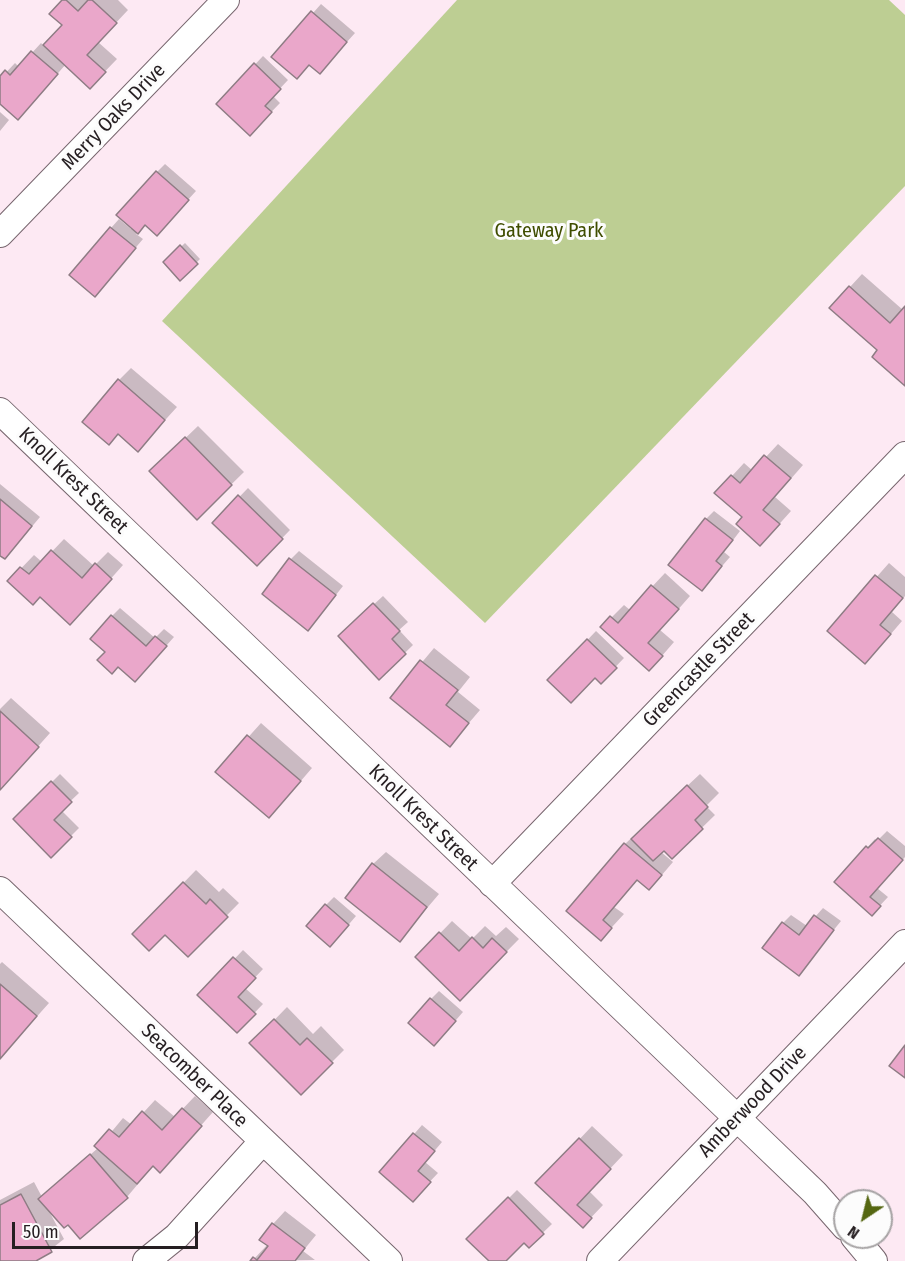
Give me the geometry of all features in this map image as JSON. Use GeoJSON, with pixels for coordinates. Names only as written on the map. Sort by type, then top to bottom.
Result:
{"type":"FeatureCollection","features":[{"type":"Feature","properties":{"kind":"street","name":"Merry Oaks Drive"},"geometry":{"type":"LineString","coordinates":[[0,234],[226,0]]}},
{"type":"Feature","properties":{"kind":"street","name":"Knoll Krest Street"},"geometry":{"type":"LineString","coordinates":[[0,411],[815,1193],[833,1213]]}},
{"type":"Feature","properties":{"kind":"street","name":"Greencastle Street"},"geometry":{"type":"LineString","coordinates":[[492,884],[905,455]]}},
{"type":"Feature","properties":{"kind":"street","name":"Seacomber Place"},"geometry":{"type":"LineString","coordinates":[[0,890],[389,1261]]}},
{"type":"Feature","properties":{"kind":"street","name":"Amberwood Drive"},"geometry":{"type":"LineString","coordinates":[[600,1261],[905,943]]}},
{"type":"Feature","properties":{"kind":"street"},"geometry":{"type":"LineString","coordinates":[[146,1261],[177,1236],[262,1142]]}},
{"type":"Feature","properties":{"kind":"street"},"geometry":{"type":"LineString","coordinates":[[864,1249],[874,1261]]}},
{"type":"Feature","properties":{"kind":"green space","name":"Gateway Park"},"geometry":{"type":"Polygon","coordinates":[[[457,0],[889,0],[905,15],[905,186],[485,623],[162,321],[457,0]]]}},
{"type":"Feature","properties":{"kind":"building"},"geometry":{"type":"Polygon","coordinates":[[[62,0],[66,0],[78,11],[88,0],[92,0],[117,23],[87,55],[106,72],[90,89],[43,45],[62,25],[49,14],[62,0]]]}},
{"type":"Feature","properties":{"kind":"building"},"geometry":{"type":"Polygon","coordinates":[[[311,11],[347,42],[320,74],[309,65],[297,79],[271,57],[311,11]]]}},
{"type":"Feature","properties":{"kind":"building"},"geometry":{"type":"Polygon","coordinates":[[[31,51],[58,74],[18,120],[0,104],[0,76],[5,70],[10,75],[31,51]]]}},
{"type":"Feature","properties":{"kind":"building"},"geometry":{"type":"Polygon","coordinates":[[[254,63],[281,89],[265,106],[272,112],[250,136],[216,104],[254,63]]]}},
{"type":"Feature","properties":{"kind":"building"},"geometry":{"type":"Polygon","coordinates":[[[156,171],[189,200],[157,236],[145,225],[138,234],[116,215],[156,171]]]}},
{"type":"Feature","properties":{"kind":"building"},"geometry":{"type":"Polygon","coordinates":[[[110,227],[136,248],[95,297],[69,275],[110,227]]]}},
{"type":"Feature","properties":{"kind":"building"},"geometry":{"type":"Polygon","coordinates":[[[180,245],[198,264],[180,281],[163,262],[180,245]]]}},
{"type":"Feature","properties":{"kind":"building"},"geometry":{"type":"Polygon","coordinates":[[[849,286],[890,323],[905,306],[905,386],[872,357],[877,350],[829,308],[849,286]]]}},
{"type":"Feature","properties":{"kind":"building"},"geometry":{"type":"Polygon","coordinates":[[[118,379],[165,420],[138,452],[118,434],[109,445],[82,422],[118,379]]]}},
{"type":"Feature","properties":{"kind":"building"},"geometry":{"type":"Polygon","coordinates":[[[185,437],[232,485],[197,520],[149,471],[185,437]]]}},
{"type":"Feature","properties":{"kind":"building"},"geometry":{"type":"Polygon","coordinates":[[[764,455],[791,478],[763,510],[780,524],[760,546],[736,524],[742,517],[714,493],[731,475],[740,483],[764,455]]]}},
{"type":"Feature","properties":{"kind":"building"},"geometry":{"type":"Polygon","coordinates":[[[238,495],[283,539],[257,566],[212,523],[238,495]]]}},
{"type":"Feature","properties":{"kind":"building"},"geometry":{"type":"Polygon","coordinates":[[[0,499],[32,526],[5,559],[0,556],[0,499]]]}},
{"type":"Feature","properties":{"kind":"building"},"geometry":{"type":"Polygon","coordinates":[[[705,518],[733,540],[716,561],[722,566],[702,591],[668,565],[705,518]]]}},
{"type":"Feature","properties":{"kind":"building"},"geometry":{"type":"Polygon","coordinates":[[[51,550],[82,578],[95,563],[112,579],[70,625],[40,597],[33,605],[7,581],[20,567],[29,574],[51,550]]]}},
{"type":"Feature","properties":{"kind":"building"},"geometry":{"type":"Polygon","coordinates":[[[289,558],[336,595],[308,631],[262,594],[289,558]]]}},
{"type":"Feature","properties":{"kind":"building"},"geometry":{"type":"Polygon","coordinates":[[[875,575],[903,598],[880,625],[891,634],[865,664],[827,631],[875,575]]]}},
{"type":"Feature","properties":{"kind":"building"},"geometry":{"type":"Polygon","coordinates":[[[651,585],[679,609],[648,643],[663,656],[649,671],[600,627],[610,616],[618,623],[651,585]]]}},
{"type":"Feature","properties":{"kind":"building"},"geometry":{"type":"Polygon","coordinates":[[[373,603],[400,631],[392,639],[406,654],[379,680],[338,636],[373,603]]]}},
{"type":"Feature","properties":{"kind":"building"},"geometry":{"type":"Polygon","coordinates":[[[111,615],[146,646],[155,636],[167,646],[135,682],[118,667],[112,674],[97,660],[105,652],[90,639],[111,615]]]}},
{"type":"Feature","properties":{"kind":"building"},"geometry":{"type":"Polygon","coordinates":[[[587,639],[617,668],[601,684],[595,678],[571,703],[547,680],[587,639]]]}},
{"type":"Feature","properties":{"kind":"building"},"geometry":{"type":"Polygon","coordinates":[[[420,660],[458,690],[446,705],[469,723],[450,747],[390,698],[420,660]]]}},
{"type":"Feature","properties":{"kind":"building"},"geometry":{"type":"Polygon","coordinates":[[[0,711],[39,747],[0,790],[0,711]]]}},
{"type":"Feature","properties":{"kind":"building"},"geometry":{"type":"Polygon","coordinates":[[[247,735],[301,781],[269,818],[215,772],[247,735]]]}},
{"type":"Feature","properties":{"kind":"building"},"geometry":{"type":"Polygon","coordinates":[[[51,781],[72,802],[54,820],[72,837],[51,858],[13,819],[51,781]]]}},
{"type":"Feature","properties":{"kind":"building"},"geometry":{"type":"Polygon","coordinates":[[[687,785],[708,807],[695,820],[703,829],[672,859],[664,851],[653,861],[631,839],[687,785]]]}},
{"type":"Feature","properties":{"kind":"building"},"geometry":{"type":"Polygon","coordinates":[[[878,838],[903,860],[870,897],[881,906],[872,916],[834,882],[866,846],[868,848],[878,838]]]}},
{"type":"Feature","properties":{"kind":"building"},"geometry":{"type":"Polygon","coordinates":[[[624,843],[662,875],[649,890],[637,880],[603,920],[612,928],[601,941],[566,911],[624,843]]]}},
{"type":"Feature","properties":{"kind":"building"},"geometry":{"type":"Polygon","coordinates":[[[372,863],[427,907],[400,942],[345,898],[372,863]]]}},
{"type":"Feature","properties":{"kind":"building"},"geometry":{"type":"Polygon","coordinates":[[[183,882],[206,904],[210,899],[228,917],[188,957],[165,935],[149,951],[132,934],[183,882]]]}},
{"type":"Feature","properties":{"kind":"building"},"geometry":{"type":"Polygon","coordinates":[[[325,904],[349,925],[330,947],[306,926],[325,904]]]}},
{"type":"Feature","properties":{"kind":"building"},"geometry":{"type":"Polygon","coordinates":[[[814,915],[834,930],[799,976],[762,948],[782,922],[799,935],[814,915]]]}},
{"type":"Feature","properties":{"kind":"building"},"geometry":{"type":"Polygon","coordinates":[[[439,932],[459,951],[472,937],[483,948],[492,938],[507,952],[460,1001],[415,957],[439,932]]]}},
{"type":"Feature","properties":{"kind":"building"},"geometry":{"type":"Polygon","coordinates":[[[233,957],[256,978],[238,997],[256,1014],[237,1033],[197,995],[233,957]]]}},
{"type":"Feature","properties":{"kind":"building"},"geometry":{"type":"Polygon","coordinates":[[[0,984],[37,1016],[0,1059],[0,984]]]}},
{"type":"Feature","properties":{"kind":"building"},"geometry":{"type":"Polygon","coordinates":[[[430,998],[456,1021],[434,1046],[408,1023],[430,998]]]}},
{"type":"Feature","properties":{"kind":"building"},"geometry":{"type":"Polygon","coordinates":[[[274,1019],[300,1045],[307,1038],[333,1063],[301,1095],[249,1043],[274,1019]]]}},
{"type":"Feature","properties":{"kind":"building"},"geometry":{"type":"Polygon","coordinates":[[[905,1045],[905,1078],[889,1066],[905,1045]]]}},
{"type":"Feature","properties":{"kind":"building"},"geometry":{"type":"Polygon","coordinates":[[[182,1108],[202,1126],[160,1173],[153,1166],[137,1184],[94,1146],[109,1129],[119,1137],[142,1111],[162,1130],[182,1108]]]}},
{"type":"Feature","properties":{"kind":"building"},"geometry":{"type":"Polygon","coordinates":[[[413,1133],[435,1151],[418,1171],[431,1182],[413,1202],[379,1172],[413,1133]]]}},
{"type":"Feature","properties":{"kind":"building"},"geometry":{"type":"Polygon","coordinates":[[[579,1138],[611,1169],[577,1205],[592,1218],[583,1228],[535,1183],[579,1138]]]}},
{"type":"Feature","properties":{"kind":"building"},"geometry":{"type":"Polygon","coordinates":[[[90,1154],[128,1198],[80,1239],[68,1225],[64,1228],[38,1199],[90,1154]]]}},
{"type":"Feature","properties":{"kind":"building"},"geometry":{"type":"Polygon","coordinates":[[[21,1194],[52,1252],[36,1261],[0,1261],[0,1205],[21,1194]]]}},
{"type":"Feature","properties":{"kind":"building"},"geometry":{"type":"Polygon","coordinates":[[[508,1197],[544,1234],[529,1248],[524,1243],[506,1261],[489,1261],[466,1239],[508,1197]]]}},
{"type":"Feature","properties":{"kind":"building"},"geometry":{"type":"Polygon","coordinates":[[[272,1223],[305,1248],[295,1261],[250,1261],[253,1257],[257,1260],[268,1246],[259,1240],[272,1223]]]}}]}
